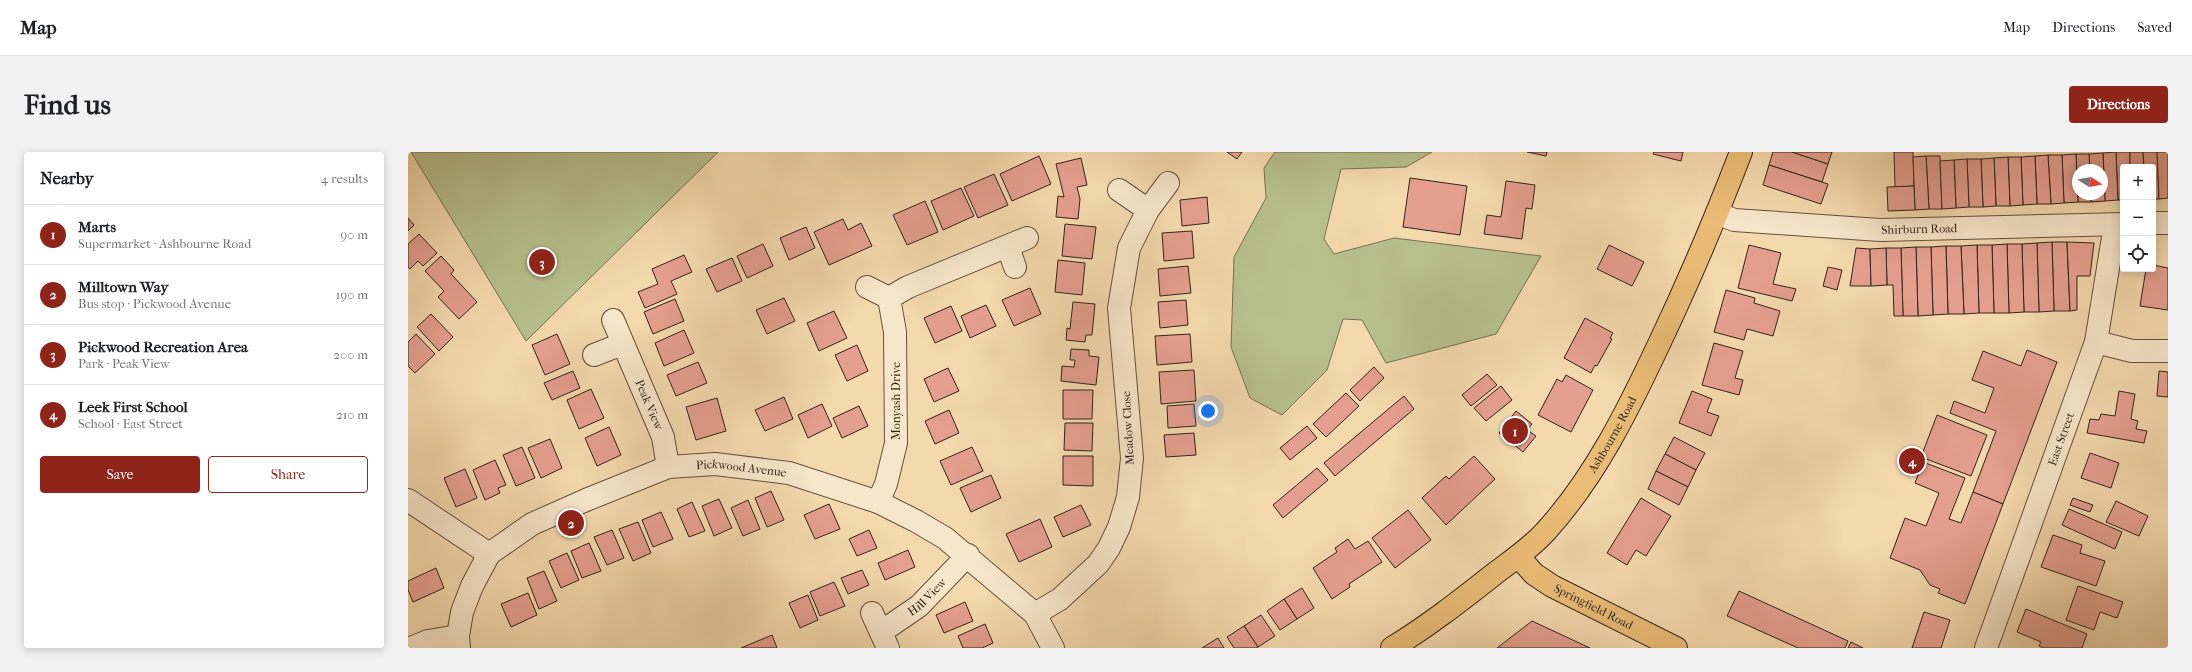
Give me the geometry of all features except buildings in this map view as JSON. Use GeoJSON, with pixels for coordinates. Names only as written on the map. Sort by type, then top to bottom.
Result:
{"type":"FeatureCollection","features":[{"type":"Feature","properties":{"kind":"highway","name":"Ashbourne Road"},"geometry":{"type":"LineString","coordinates":[[1392,648],[1431,624],[1518,556],[1546,531],[1576,492],[1610,443],[1639,388],[1681,297],[1742,152]]}},
{"type":"Feature","properties":{"kind":"highway","name":"Springfield Road"},"geometry":{"type":"LineString","coordinates":[[1518,556],[1534,574],[1552,586],[1676,648]]}},
{"type":"Feature","properties":{"kind":"street","name":"Meadow Close"},"geometry":{"type":"LineString","coordinates":[[1035,614],[1060,599],[1098,564],[1119,527],[1128,497],[1132,458],[1119,308],[1129,248],[1148,210],[1168,183]]}},
{"type":"Feature","properties":{"kind":"street"},"geometry":{"type":"LineString","coordinates":[[1119,190],[1148,210]]}},
{"type":"Feature","properties":{"kind":"street","name":"Shirburn Road"},"geometry":{"type":"LineString","coordinates":[[1717,213],[1734,220],[1880,230],[2119,224]]}},
{"type":"Feature","properties":{"kind":"street"},"geometry":{"type":"LineString","coordinates":[[2156,223],[2168,222]]}},
{"type":"Feature","properties":{"kind":"street","name":"East Street"},"geometry":{"type":"LineString","coordinates":[[1986,648],[2096,342],[2119,224]]}},
{"type":"Feature","properties":{"kind":"street"},"geometry":{"type":"LineString","coordinates":[[867,287],[890,298],[908,287],[1011,257],[1027,238]]}},
{"type":"Feature","properties":{"kind":"street","name":"Monyash Drive"},"geometry":{"type":"LineString","coordinates":[[878,502],[886,484],[896,443],[895,332],[890,298]]}},
{"type":"Feature","properties":{"kind":"street","name":"Peak View"},"geometry":{"type":"LineString","coordinates":[[613,320],[663,437],[668,467]]}},
{"type":"Feature","properties":{"kind":"street"},"geometry":{"type":"LineString","coordinates":[[2096,342],[2132,350],[2168,351]]}},
{"type":"Feature","properties":{"kind":"street"},"geometry":{"type":"LineString","coordinates":[[594,355],[622,344]]}},
{"type":"Feature","properties":{"kind":"street","name":"Pickwood Avenue"},"geometry":{"type":"LineString","coordinates":[[458,642],[462,612],[472,586],[489,554],[532,524],[586,500],[668,467],[715,464],[761,468],[789,473],[878,502],[945,538],[1035,614],[1053,648]]}},
{"type":"Feature","properties":{"kind":"street"},"geometry":{"type":"LineString","coordinates":[[408,500],[489,554]]}},
{"type":"Feature","properties":{"kind":"street","name":"Hill View"},"geometry":{"type":"LineString","coordinates":[[872,612],[885,640],[968,556]]}},
{"type":"Feature","properties":{"kind":"street"},"geometry":{"type":"LineString","coordinates":[[411,648],[428,641],[458,642]]}},
{"type":"Feature","properties":{"kind":"green space"},"geometry":{"type":"Polygon","coordinates":[[[411,152],[718,152],[526,341],[411,152]]]}},
{"type":"Feature","properties":{"kind":"green space"},"geometry":{"type":"Polygon","coordinates":[[[1275,152],[1432,152],[1406,167],[1341,169],[1324,239],[1334,254],[1394,238],[1541,256],[1496,334],[1386,363],[1362,320],[1343,319],[1327,370],[1282,415],[1250,398],[1231,347],[1234,257],[1266,198],[1264,168],[1275,152]]]}},
{"type":"Feature","properties":{"kind":"place","name":"Pickwood Recreation Area"},"geometry":{"type":"Point","coordinates":[542,262]}},
{"type":"Feature","properties":{"kind":"place","name":"Marts"},"geometry":{"type":"Point","coordinates":[1515,431]}},
{"type":"Feature","properties":{"kind":"place","name":"Leek First School"},"geometry":{"type":"Point","coordinates":[1912,461]}},
{"type":"Feature","properties":{"kind":"place","name":"Milltown Way"},"geometry":{"type":"Point","coordinates":[571,523]}}]}
